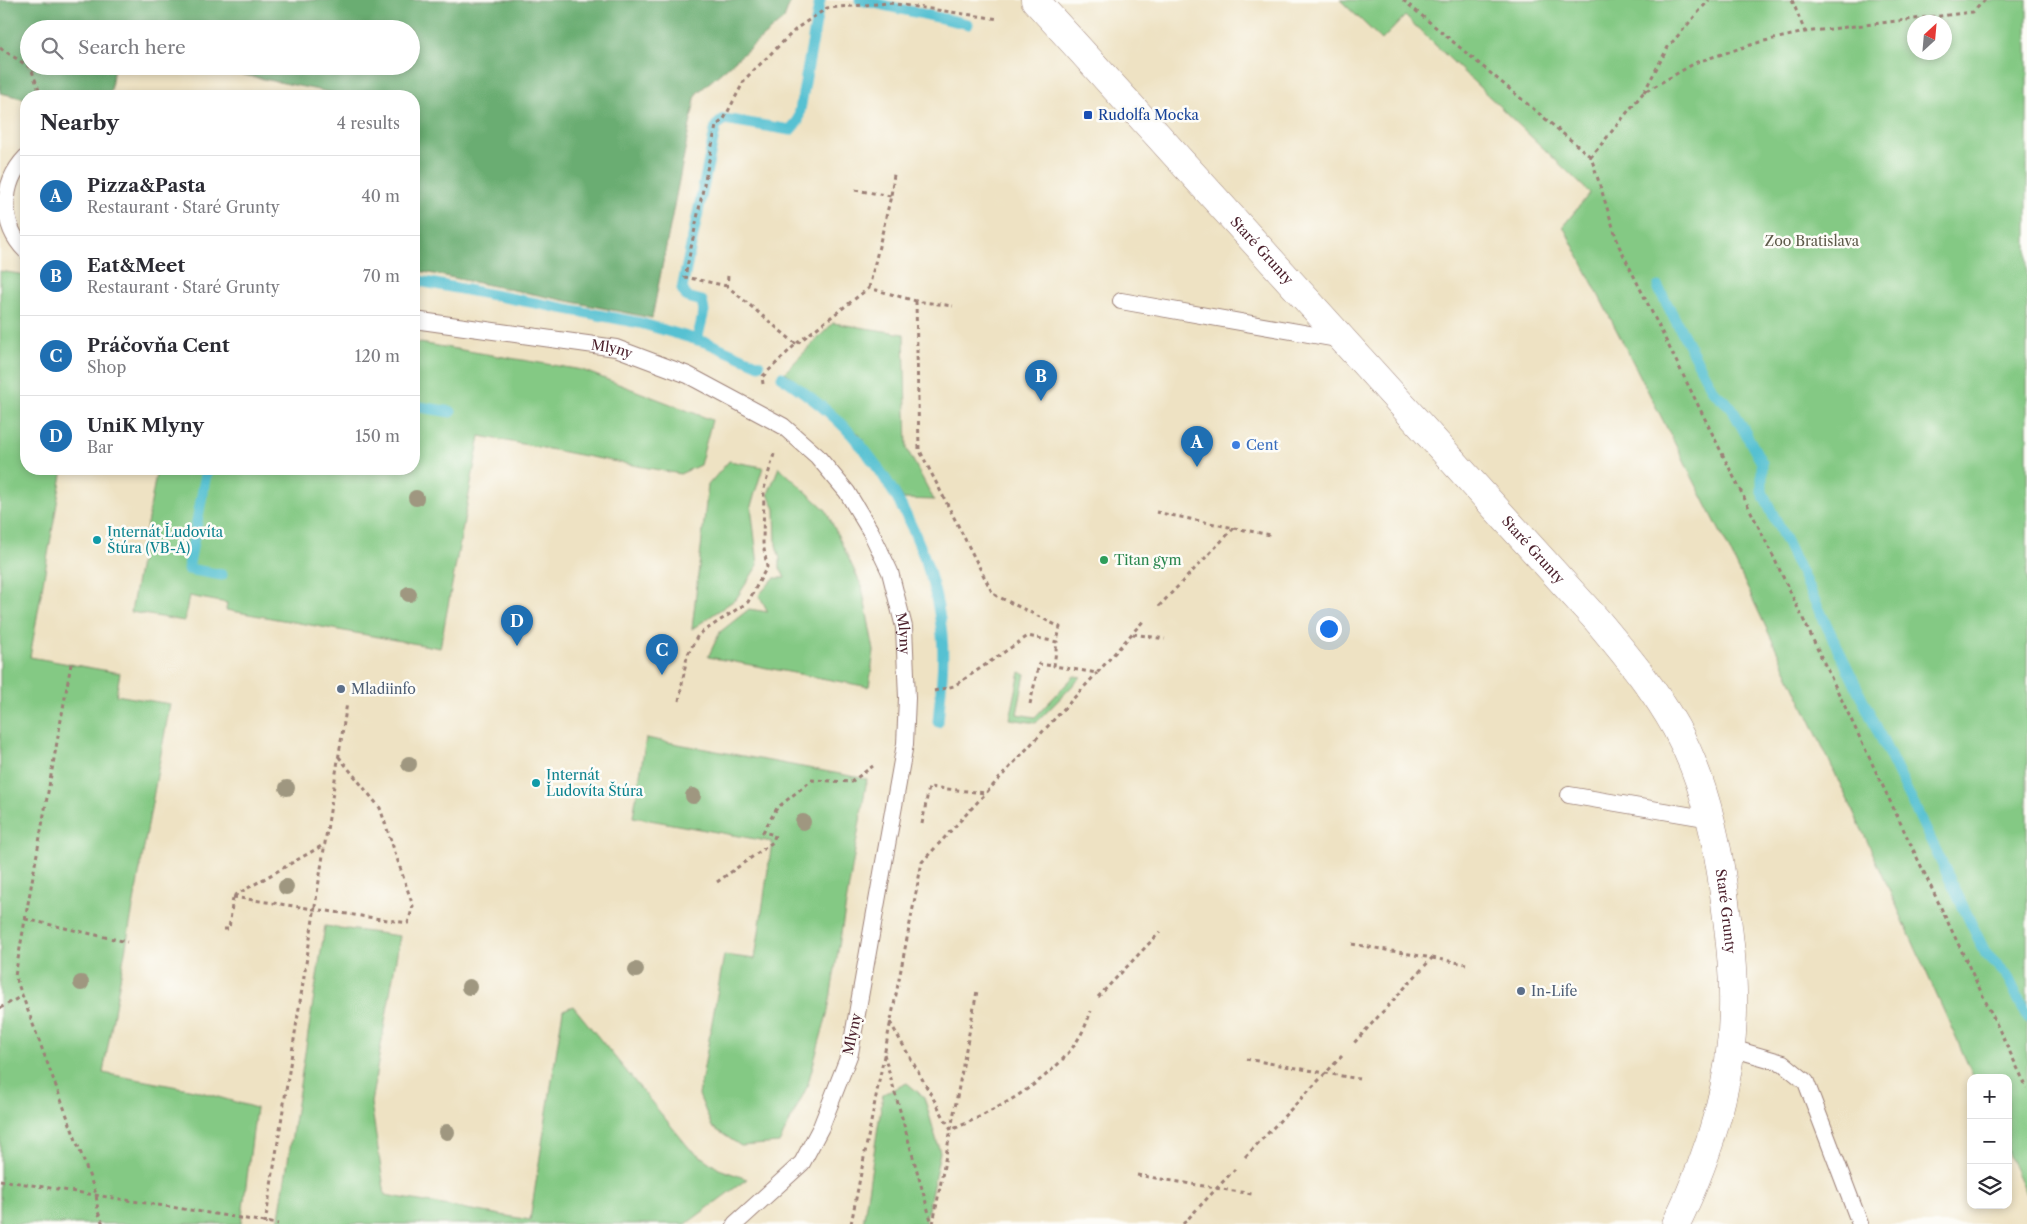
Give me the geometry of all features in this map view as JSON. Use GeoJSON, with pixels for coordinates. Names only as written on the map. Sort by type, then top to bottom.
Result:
{"type":"FeatureCollection","features":[{"type":"Feature","properties":{"kind":"street","name":"Staré Grunty"},"geometry":{"type":"LineString","coordinates":[[1035,0],[1553,570],[1639,670],[1677,729],[1711,819],[1720,864],[1729,933],[1733,1011],[1731,1048],[1724,1091],[1715,1126],[1690,1196],[1676,1224]]}},
{"type":"Feature","properties":{"kind":"lane"},"geometry":{"type":"LineString","coordinates":[[20,163],[4,186],[2,209],[7,229],[20,246]]}},
{"type":"Feature","properties":{"kind":"lane"},"geometry":{"type":"LineString","coordinates":[[1121,301],[1345,341]]}},
{"type":"Feature","properties":{"kind":"lane","name":"Mlyny"},"geometry":{"type":"LineString","coordinates":[[420,321],[616,348],[688,375],[783,426],[817,456],[847,492],[871,532],[890,572],[904,627],[907,698],[906,744],[850,1053],[821,1127],[802,1163],[735,1224]]}},
{"type":"Feature","properties":{"kind":"lane"},"geometry":{"type":"LineString","coordinates":[[1569,795],[1711,819]]}},
{"type":"Feature","properties":{"kind":"lane"},"geometry":{"type":"LineString","coordinates":[[1731,1048],[1783,1063],[1806,1082],[1860,1224]]}},
{"type":"Feature","properties":{"kind":"path"},"geometry":{"type":"LineString","coordinates":[[1403,0],[1592,157],[1619,246],[1773,556],[1972,969],[2027,1088]]}},
{"type":"Feature","properties":{"kind":"path"},"geometry":{"type":"LineString","coordinates":[[1592,157],[1643,93],[1668,47],[1709,0]]}},
{"type":"Feature","properties":{"kind":"path"},"geometry":{"type":"LineString","coordinates":[[1792,0],[1805,32]]}},
{"type":"Feature","properties":{"kind":"path"},"geometry":{"type":"LineString","coordinates":[[1643,93],[1697,62],[1760,42],[1805,32],[1973,12],[1985,0]]}},
{"type":"Feature","properties":{"kind":"path"},"geometry":{"type":"LineString","coordinates":[[894,174],[891,196],[869,288],[796,344],[727,286],[685,277],[716,126],[724,119],[745,79],[797,28],[827,8],[889,3],[999,19]]}},
{"type":"Feature","properties":{"kind":"path"},"geometry":{"type":"LineString","coordinates":[[0,48],[20,61]]}},
{"type":"Feature","properties":{"kind":"path"},"geometry":{"type":"LineString","coordinates":[[34,75],[39,90]]}},
{"type":"Feature","properties":{"kind":"path"},"geometry":{"type":"LineString","coordinates":[[855,190],[891,196]]}},
{"type":"Feature","properties":{"kind":"path"},"geometry":{"type":"LineString","coordinates":[[727,286],[728,276]]}},
{"type":"Feature","properties":{"kind":"path"},"geometry":{"type":"LineString","coordinates":[[869,288],[916,301],[953,306]]}},
{"type":"Feature","properties":{"kind":"path"},"geometry":{"type":"LineString","coordinates":[[916,301],[919,448],[993,594],[1060,627],[1054,666]]}},
{"type":"Feature","properties":{"kind":"path"},"geometry":{"type":"LineString","coordinates":[[679,701],[687,656],[698,635],[748,602],[767,568],[763,543],[764,489],[775,448]]}},
{"type":"Feature","properties":{"kind":"path"},"geometry":{"type":"LineString","coordinates":[[1156,512],[1271,535]]}},
{"type":"Feature","properties":{"kind":"path"},"geometry":{"type":"LineString","coordinates":[[1158,606],[1234,528]]}},
{"type":"Feature","properties":{"kind":"path"},"geometry":{"type":"LineString","coordinates":[[851,1224],[922,862],[1145,620]]}},
{"type":"Feature","properties":{"kind":"path"},"geometry":{"type":"LineString","coordinates":[[1132,634],[1165,639]]}},
{"type":"Feature","properties":{"kind":"path"},"geometry":{"type":"LineString","coordinates":[[934,691],[954,686],[1028,636],[1057,642]]}},
{"type":"Feature","properties":{"kind":"path"},"geometry":{"type":"LineString","coordinates":[[72,664],[15,976],[96,1194],[98,1212],[103,1224]]}},
{"type":"Feature","properties":{"kind":"path"},"geometry":{"type":"LineString","coordinates":[[1030,704],[1039,664],[1097,673]]}},
{"type":"Feature","properties":{"kind":"path"},"geometry":{"type":"LineString","coordinates":[[265,1222],[316,910],[347,703]]}},
{"type":"Feature","properties":{"kind":"path"},"geometry":{"type":"LineString","coordinates":[[233,896],[408,923],[413,906],[380,808],[338,756]]}},
{"type":"Feature","properties":{"kind":"path"},"geometry":{"type":"LineString","coordinates":[[717,882],[772,842],[775,835],[763,832],[777,808],[812,780],[851,782],[876,763]]}},
{"type":"Feature","properties":{"kind":"path"},"geometry":{"type":"LineString","coordinates":[[922,824],[929,787],[985,793]]}},
{"type":"Feature","properties":{"kind":"path"},"geometry":{"type":"LineString","coordinates":[[233,896],[326,844]]}},
{"type":"Feature","properties":{"kind":"path"},"geometry":{"type":"LineString","coordinates":[[224,929],[228,929],[233,896]]}},
{"type":"Feature","properties":{"kind":"path"},"geometry":{"type":"LineString","coordinates":[[25,919],[127,942]]}},
{"type":"Feature","properties":{"kind":"path"},"geometry":{"type":"LineString","coordinates":[[1098,998],[1160,932]]}},
{"type":"Feature","properties":{"kind":"path"},"geometry":{"type":"LineString","coordinates":[[1352,944],[1466,964]]}},
{"type":"Feature","properties":{"kind":"path"},"geometry":{"type":"LineString","coordinates":[[1354,1043],[1432,958]]}},
{"type":"Feature","properties":{"kind":"path"},"geometry":{"type":"LineString","coordinates":[[932,1224],[977,991]]}},
{"type":"Feature","properties":{"kind":"path"},"geometry":{"type":"LineString","coordinates":[[0,1008],[22,996]]}},
{"type":"Feature","properties":{"kind":"path"},"geometry":{"type":"LineString","coordinates":[[951,1130],[1000,1107],[1053,1068],[1080,1036],[1091,1011]]}},
{"type":"Feature","properties":{"kind":"path"},"geometry":{"type":"LineString","coordinates":[[890,1022],[951,1130]]}},
{"type":"Feature","properties":{"kind":"path"},"geometry":{"type":"LineString","coordinates":[[884,1054],[932,1224]]}},
{"type":"Feature","properties":{"kind":"path"},"geometry":{"type":"LineString","coordinates":[[1245,1157],[1342,1056]]}},
{"type":"Feature","properties":{"kind":"path"},"geometry":{"type":"LineString","coordinates":[[1246,1058],[1359,1079]]}},
{"type":"Feature","properties":{"kind":"path"},"geometry":{"type":"LineString","coordinates":[[1183,1224],[1235,1169]]}},
{"type":"Feature","properties":{"kind":"path"},"geometry":{"type":"LineString","coordinates":[[1137,1175],[1252,1194]]}},
{"type":"Feature","properties":{"kind":"path"},"geometry":{"type":"LineString","coordinates":[[0,1180],[278,1224]]}},
{"type":"Feature","properties":{"kind":"green space"},"geometry":{"type":"Polygon","coordinates":[[[0,0],[791,0],[784,19],[696,94],[652,318],[420,271],[420,90],[318,90],[244,75],[420,75],[420,20],[20,20],[20,75],[113,75],[111,90],[20,90],[20,98],[0,93],[0,0]]]}},
{"type":"Feature","properties":{"kind":"green space","name":"Zoo Bratislava"},"geometry":{"type":"Polygon","coordinates":[[[1340,0],[2027,0],[2027,1196],[2012,1163],[2012,1074],[1972,1074],[1870,847],[1726,543],[1563,226],[1590,193],[1405,16],[1382,40],[1340,0]]]}},
{"type":"Feature","properties":{"kind":"green space"},"geometry":{"type":"Polygon","coordinates":[[[0,271],[20,274],[20,475],[62,475],[30,657],[120,673],[116,695],[170,704],[103,1073],[194,1090],[256,1108],[241,1224],[0,1224],[0,271]]]}},
{"type":"Feature","properties":{"kind":"green space"},"geometry":{"type":"Polygon","coordinates":[[[833,323],[904,334],[907,449],[934,500],[904,499],[859,434],[785,372],[833,323]]]}},
{"type":"Feature","properties":{"kind":"green space"},"geometry":{"type":"Polygon","coordinates":[[[420,343],[582,370],[712,420],[700,465],[680,474],[480,436],[440,648],[226,610],[227,603],[189,596],[184,621],[131,612],[156,475],[420,475],[420,343]]]}},
{"type":"Feature","properties":{"kind":"green space"},"geometry":{"type":"Polygon","coordinates":[[[729,461],[763,467],[751,506],[758,565],[736,599],[692,629],[708,485],[729,461]]]}},
{"type":"Feature","properties":{"kind":"green space"},"geometry":{"type":"Polygon","coordinates":[[[779,467],[826,510],[862,587],[874,651],[869,687],[708,657],[720,632],[749,609],[768,612],[759,595],[774,578],[785,578],[780,568],[780,559],[776,545],[775,509],[768,494],[779,467]]]}},
{"type":"Feature","properties":{"kind":"green space"},"geometry":{"type":"Polygon","coordinates":[[[1020,672],[1025,674],[1017,714],[1035,717],[1074,676],[1081,677],[1036,723],[1010,719],[1020,672]]]}},
{"type":"Feature","properties":{"kind":"green space"},"geometry":{"type":"Polygon","coordinates":[[[646,738],[867,779],[828,1011],[807,1087],[779,1143],[741,1146],[712,1127],[699,1095],[724,955],[755,959],[772,842],[633,817],[646,738]]]}},
{"type":"Feature","properties":{"kind":"green space"},"geometry":{"type":"Polygon","coordinates":[[[325,926],[400,936],[371,1103],[385,1195],[530,1220],[563,1010],[573,1006],[690,1149],[719,1169],[747,1179],[686,1224],[278,1224],[325,926]]]}},
{"type":"Feature","properties":{"kind":"green space"},"geometry":{"type":"Polygon","coordinates":[[[907,1083],[924,1097],[940,1152],[925,1224],[863,1224],[883,1094],[907,1083]]]}},
{"type":"Feature","properties":{"kind":"waterway"},"geometry":{"type":"LineString","coordinates":[[697,340],[704,311],[702,301],[687,297],[682,289],[716,126],[724,119],[790,130],[798,121],[820,0]]}},
{"type":"Feature","properties":{"kind":"waterway"},"geometry":{"type":"LineString","coordinates":[[860,0],[968,24]]}},
{"type":"Feature","properties":{"kind":"waterway"},"geometry":{"type":"LineString","coordinates":[[420,281],[640,323],[708,343],[759,365]]}},
{"type":"Feature","properties":{"kind":"waterway"},"geometry":{"type":"LineString","coordinates":[[1658,287],[1713,391],[1731,407],[1762,463],[1762,492],[1986,954],[2007,975],[2027,1017]]}},
{"type":"Feature","properties":{"kind":"waterway"},"geometry":{"type":"LineString","coordinates":[[782,377],[819,404],[852,435],[897,498],[920,545],[935,594],[942,632],[942,683],[938,722]]}},
{"type":"Feature","properties":{"kind":"waterway"},"geometry":{"type":"LineString","coordinates":[[420,407],[451,412]]}},
{"type":"Feature","properties":{"kind":"waterway"},"geometry":{"type":"LineString","coordinates":[[206,475],[188,569],[222,575]]}},
{"type":"Feature","properties":{"kind":"place","name":"Rudolfa Mocka"},"geometry":{"type":"Point","coordinates":[1088,115]}},
{"type":"Feature","properties":{"kind":"place","name":"Eat&Meet"},"geometry":{"type":"Point","coordinates":[1041,401]}},
{"type":"Feature","properties":{"kind":"place","name":"Cent"},"geometry":{"type":"Point","coordinates":[1236,445]}},
{"type":"Feature","properties":{"kind":"place","name":"Pizza&Pasta"},"geometry":{"type":"Point","coordinates":[1197,467]}},
{"type":"Feature","properties":{"kind":"place","name":"Internát Ľudovíta Štúra (VB-A)"},"geometry":{"type":"Point","coordinates":[97,540]}},
{"type":"Feature","properties":{"kind":"place","name":"Titan gym"},"geometry":{"type":"Point","coordinates":[1104,560]}},
{"type":"Feature","properties":{"kind":"place","name":"UniK Mlyny"},"geometry":{"type":"Point","coordinates":[517,646]}},
{"type":"Feature","properties":{"kind":"place","name":"Práčovňa Cent"},"geometry":{"type":"Point","coordinates":[662,675]}},
{"type":"Feature","properties":{"kind":"place","name":"Mladiinfo"},"geometry":{"type":"Point","coordinates":[341,689]}},
{"type":"Feature","properties":{"kind":"place","name":"Internát Ľudovíta Štúra"},"geometry":{"type":"Point","coordinates":[536,783]}},
{"type":"Feature","properties":{"kind":"place","name":"In-Life"},"geometry":{"type":"Point","coordinates":[1521,991]}}]}
